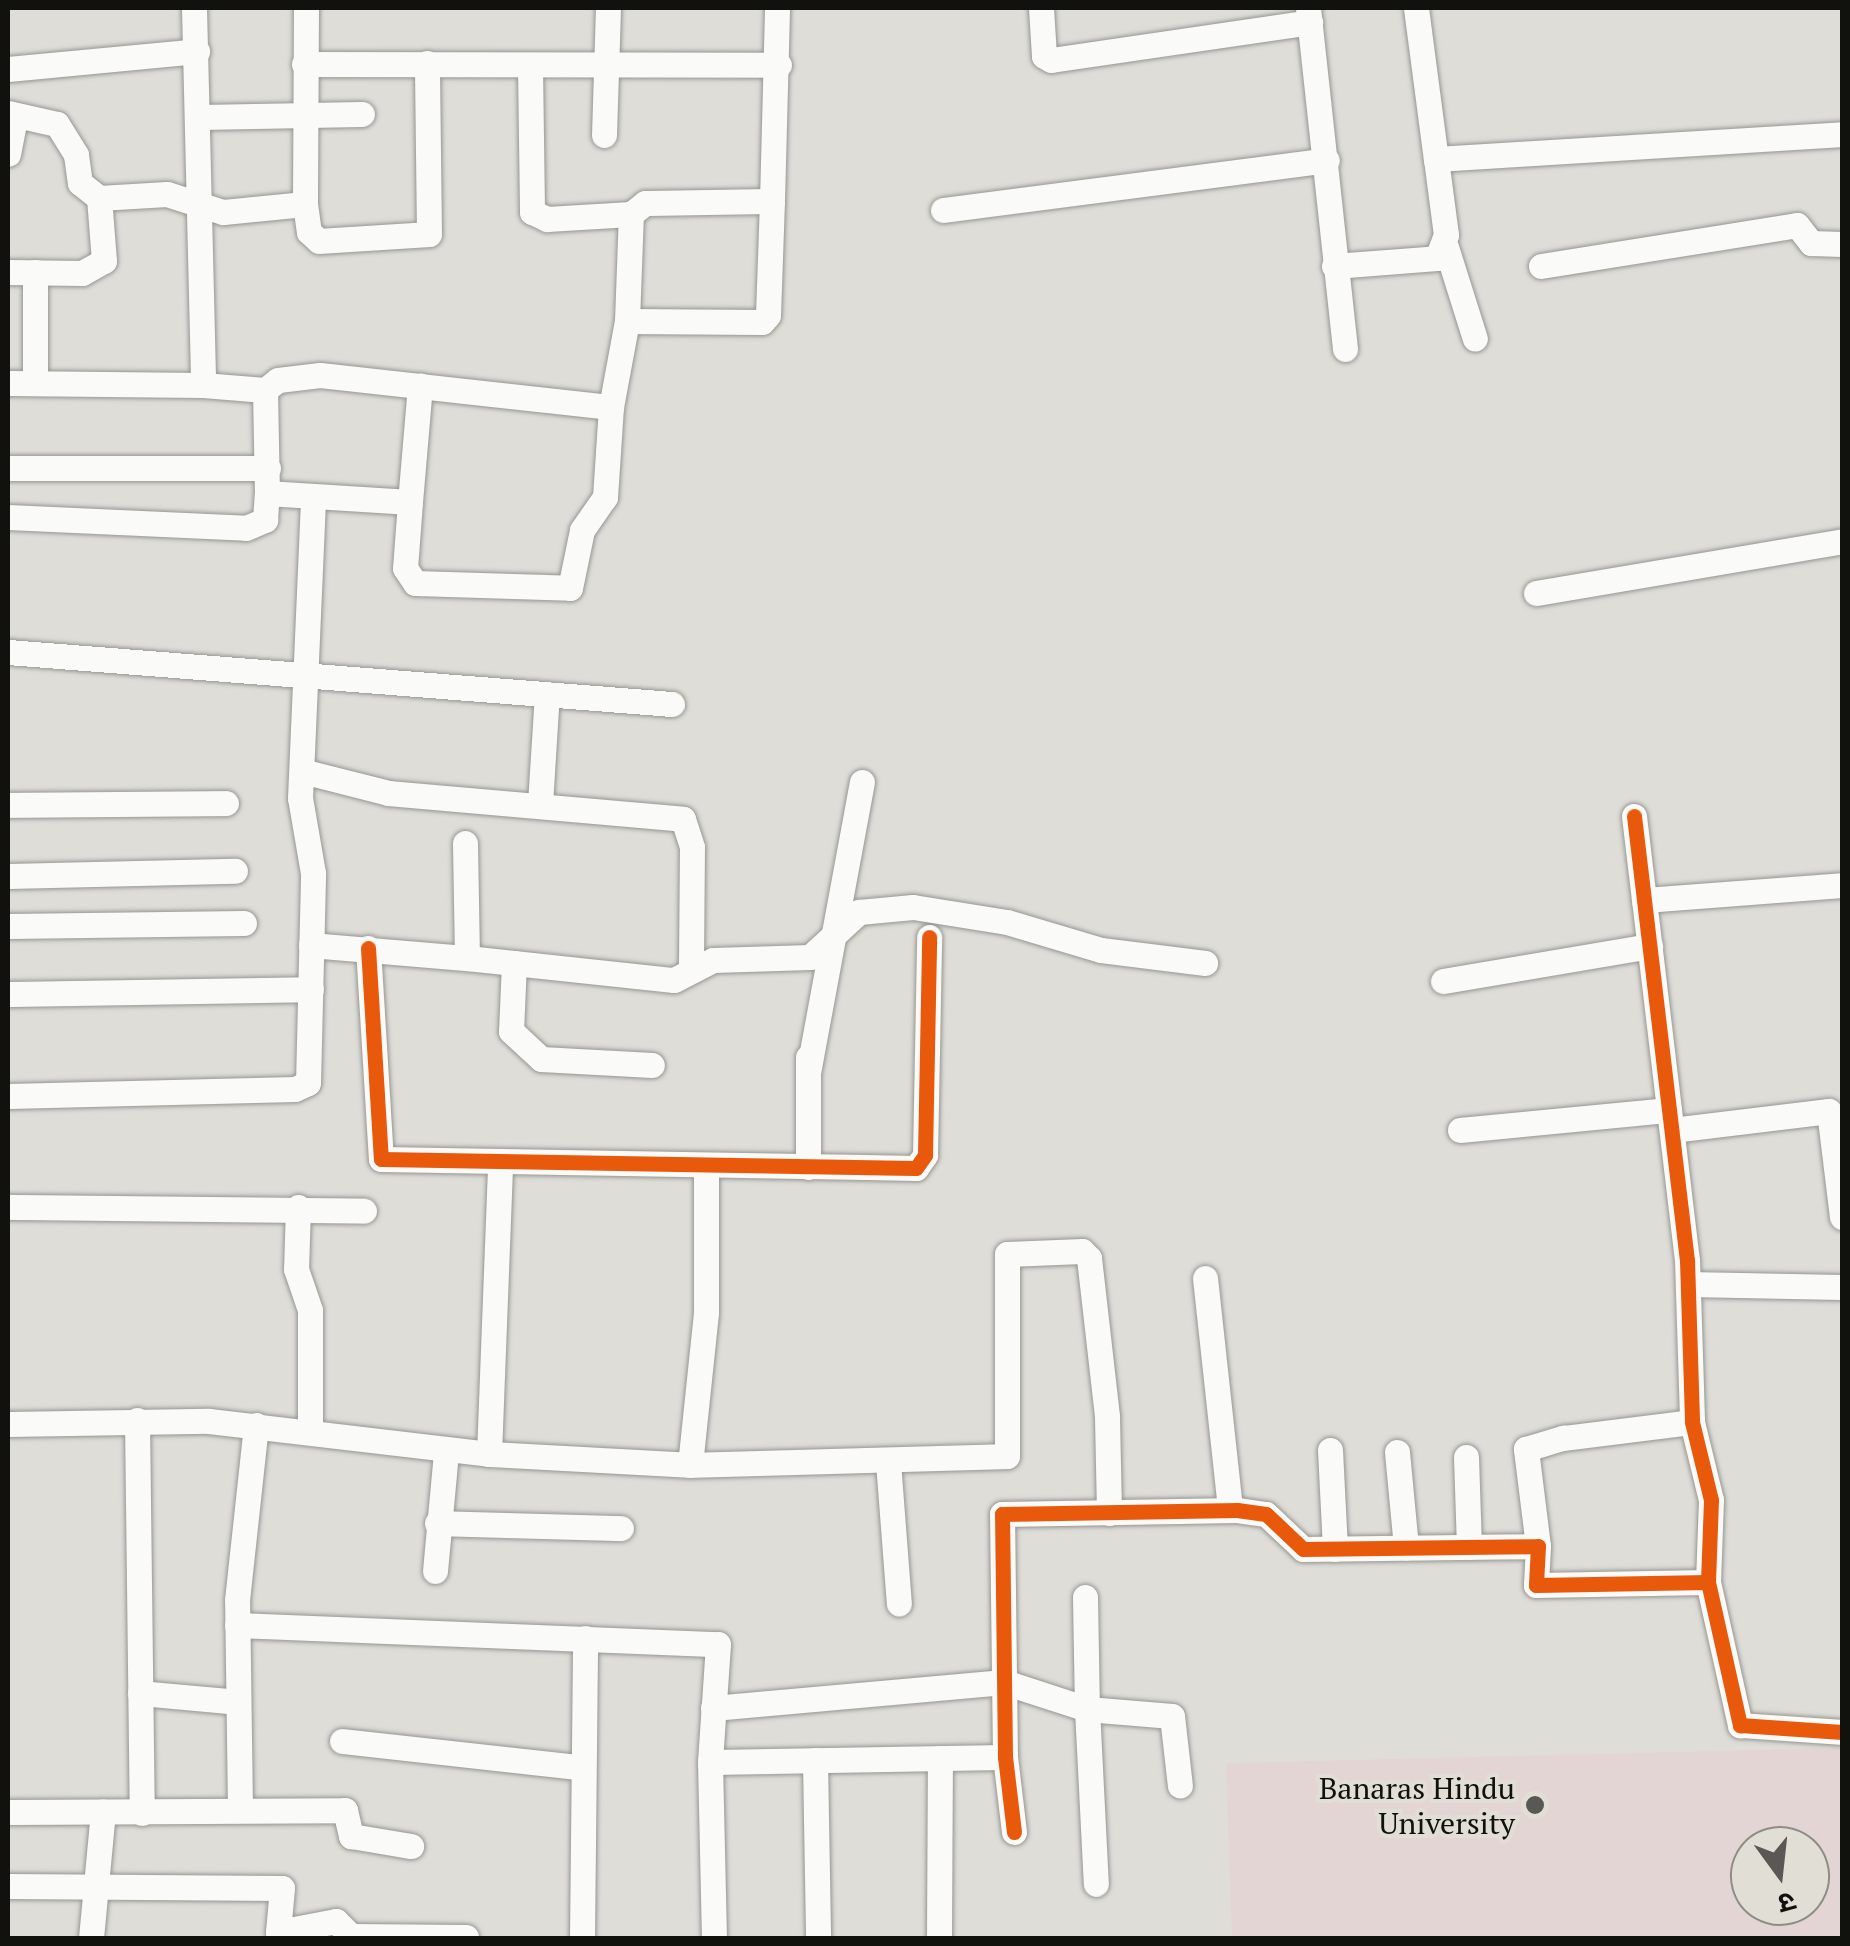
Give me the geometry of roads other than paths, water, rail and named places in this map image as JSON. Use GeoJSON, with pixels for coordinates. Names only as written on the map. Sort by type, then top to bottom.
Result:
{"type":"FeatureCollection","features":[{"type":"Feature","properties":{"kind":"street"},"geometry":{"type":"LineString","coordinates":[[194,8],[203,210],[204,385]]}},
{"type":"Feature","properties":{"kind":"street"},"geometry":{"type":"LineString","coordinates":[[306,8],[305,204],[309,232],[319,242],[428,234],[427,63]]}},
{"type":"Feature","properties":{"kind":"street"},"geometry":{"type":"LineString","coordinates":[[604,134],[608,8]]}},
{"type":"Feature","properties":{"kind":"street"},"geometry":{"type":"LineString","coordinates":[[627,322],[762,322],[768,315],[778,8]]}},
{"type":"Feature","properties":{"kind":"street"},"geometry":{"type":"LineString","coordinates":[[1041,8],[1044,56],[1051,60],[1309,15],[1345,349]]}},
{"type":"Feature","properties":{"kind":"street"},"geometry":{"type":"LineString","coordinates":[[1416,8],[1446,247],[1475,340]]}},
{"type":"Feature","properties":{"kind":"street"},"geometry":{"type":"LineString","coordinates":[[8,69],[197,52]]}},
{"type":"Feature","properties":{"kind":"street"},"geometry":{"type":"LineString","coordinates":[[304,64],[779,65]]}},
{"type":"Feature","properties":{"kind":"street"},"geometry":{"type":"LineString","coordinates":[[530,66],[532,212],[547,219],[630,214],[646,203],[772,201]]}},
{"type":"Feature","properties":{"kind":"street"},"geometry":{"type":"LineString","coordinates":[[200,117],[362,114]]}},
{"type":"Feature","properties":{"kind":"street"},"geometry":{"type":"LineString","coordinates":[[8,154],[11,115],[58,124],[76,155],[80,183],[99,198],[167,194],[203,210],[305,204]]}},
{"type":"Feature","properties":{"kind":"street"},"geometry":{"type":"LineString","coordinates":[[1436,159],[1842,134]]}},
{"type":"Feature","properties":{"kind":"street"},"geometry":{"type":"LineString","coordinates":[[942,210],[1327,160]]}},
{"type":"Feature","properties":{"kind":"street"},"geometry":{"type":"LineString","coordinates":[[8,272],[82,272],[104,261],[99,198]]}},
{"type":"Feature","properties":{"kind":"street"},"geometry":{"type":"LineString","coordinates":[[420,386],[406,568],[415,583],[570,588],[582,530],[605,497],[610,408],[627,322],[630,214]]}},
{"type":"Feature","properties":{"kind":"street"},"geometry":{"type":"LineString","coordinates":[[1541,266],[1797,226],[1811,243],[1842,244]]}},
{"type":"Feature","properties":{"kind":"street"},"geometry":{"type":"LineString","coordinates":[[1334,266],[1420,262],[1438,258],[1446,247]]}},
{"type":"Feature","properties":{"kind":"street"},"geometry":{"type":"LineString","coordinates":[[35,272],[35,384]]}},
{"type":"Feature","properties":{"kind":"street"},"geometry":{"type":"LineString","coordinates":[[8,383],[204,385],[265,390],[278,380],[320,375],[610,408]]}},
{"type":"Feature","properties":{"kind":"street"},"geometry":{"type":"LineString","coordinates":[[8,517],[246,528],[265,520],[265,390]]}},
{"type":"Feature","properties":{"kind":"street"},"geometry":{"type":"LineString","coordinates":[[8,468],[268,481],[313,500],[410,502]]}},
{"type":"Feature","properties":{"kind":"street"},"geometry":{"type":"LineString","coordinates":[[8,1096],[303,1087],[310,1076],[313,873],[302,772],[313,500]]}},
{"type":"Feature","properties":{"kind":"street"},"geometry":{"type":"LineString","coordinates":[[1536,593],[1842,541]]}},
{"type":"Feature","properties":{"kind":"street"},"geometry":{"type":"LineString","coordinates":[[8,652],[672,704]]}},
{"type":"Feature","properties":{"kind":"street"},"geometry":{"type":"LineString","coordinates":[[540,804],[547,694]]}},
{"type":"Feature","properties":{"kind":"street"},"geometry":{"type":"LineString","coordinates":[[302,772],[388,792],[683,819],[692,847],[691,967]]}},
{"type":"Feature","properties":{"kind":"street"},"geometry":{"type":"LineString","coordinates":[[808,1073],[862,782]]}},
{"type":"Feature","properties":{"kind":"street"},"geometry":{"type":"LineString","coordinates":[[8,805],[226,804]]}},
{"type":"Feature","properties":{"kind":"street"},"geometry":{"type":"LineString","coordinates":[[1634,816],[1688,1284],[1692,1422],[1711,1500],[1708,1582],[1740,1725],[1842,1732]]}},
{"type":"Feature","properties":{"kind":"street"},"geometry":{"type":"LineString","coordinates":[[465,842],[468,958]]}},
{"type":"Feature","properties":{"kind":"street"},"geometry":{"type":"LineString","coordinates":[[8,876],[235,871]]}},
{"type":"Feature","properties":{"kind":"street"},"geometry":{"type":"LineString","coordinates":[[1644,900],[1842,885]]}},
{"type":"Feature","properties":{"kind":"street"},"geometry":{"type":"LineString","coordinates":[[311,945],[660,980],[680,978],[691,967],[810,957],[858,912],[913,907],[1007,922],[1101,950],[1204,963]]}},
{"type":"Feature","properties":{"kind":"street"},"geometry":{"type":"LineString","coordinates":[[8,926],[244,923]]}},
{"type":"Feature","properties":{"kind":"street"},"geometry":{"type":"LineString","coordinates":[[368,948],[377,1151],[388,1161],[916,1168],[925,1154],[928,937]]}},
{"type":"Feature","properties":{"kind":"street"},"geometry":{"type":"LineString","coordinates":[[1443,981],[1650,946]]}},
{"type":"Feature","properties":{"kind":"street"},"geometry":{"type":"LineString","coordinates":[[808,1166],[810,957]]}},
{"type":"Feature","properties":{"kind":"street"},"geometry":{"type":"LineString","coordinates":[[514,963],[511,1032],[541,1059],[652,1065]]}},
{"type":"Feature","properties":{"kind":"street"},"geometry":{"type":"LineString","coordinates":[[8,994],[311,990]]}},
{"type":"Feature","properties":{"kind":"street"},"geometry":{"type":"LineString","coordinates":[[1460,1130],[1829,1111],[1842,1217]]}},
{"type":"Feature","properties":{"kind":"street"},"geometry":{"type":"LineString","coordinates":[[489,1454],[500,1163]]}},
{"type":"Feature","properties":{"kind":"street"},"geometry":{"type":"LineString","coordinates":[[690,1465],[706,1312],[706,1166]]}},
{"type":"Feature","properties":{"kind":"street"},"geometry":{"type":"LineString","coordinates":[[8,1206],[298,1207],[364,1211]]}},
{"type":"Feature","properties":{"kind":"street"},"geometry":{"type":"LineString","coordinates":[[298,1207],[296,1269],[310,1310],[310,1432]]}},
{"type":"Feature","properties":{"kind":"street"},"geometry":{"type":"LineString","coordinates":[[8,1424],[138,1420],[256,1425],[446,1453],[690,1465],[1008,1456],[1007,1254],[1082,1251],[1089,1258],[1106,1417],[1108,1512]]}},
{"type":"Feature","properties":{"kind":"street"},"geometry":{"type":"LineString","coordinates":[[1205,1278],[1230,1510]]}},
{"type":"Feature","properties":{"kind":"street"},"geometry":{"type":"LineString","coordinates":[[1688,1284],[1842,1287]]}},
{"type":"Feature","properties":{"kind":"street"},"geometry":{"type":"LineString","coordinates":[[138,1420],[142,1813]]}},
{"type":"Feature","properties":{"kind":"street"},"geometry":{"type":"LineString","coordinates":[[1692,1422],[1563,1438],[1526,1450],[1538,1546],[1536,1586],[1708,1582]]}},
{"type":"Feature","properties":{"kind":"street"},"geometry":{"type":"LineString","coordinates":[[240,1808],[237,1625],[256,1425]]}},
{"type":"Feature","properties":{"kind":"street"},"geometry":{"type":"LineString","coordinates":[[1330,1450],[1335,1549]]}},
{"type":"Feature","properties":{"kind":"street"},"geometry":{"type":"LineString","coordinates":[[1397,1452],[1406,1548]]}},
{"type":"Feature","properties":{"kind":"street"},"geometry":{"type":"LineString","coordinates":[[436,1572],[437,1523],[446,1453]]}},
{"type":"Feature","properties":{"kind":"street"},"geometry":{"type":"LineString","coordinates":[[1466,1457],[1469,1547]]}},
{"type":"Feature","properties":{"kind":"street"},"geometry":{"type":"LineString","coordinates":[[888,1462],[898,1604]]}},
{"type":"Feature","properties":{"kind":"street"},"geometry":{"type":"LineString","coordinates":[[1014,1832],[1005,1757],[1002,1514],[1230,1510],[1266,1514],[1304,1549],[1538,1546]]}},
{"type":"Feature","properties":{"kind":"street"},"geometry":{"type":"LineString","coordinates":[[437,1523],[621,1528]]}},
{"type":"Feature","properties":{"kind":"street"},"geometry":{"type":"LineString","coordinates":[[1086,1598],[1096,1884]]}},
{"type":"Feature","properties":{"kind":"street"},"geometry":{"type":"LineString","coordinates":[[237,1625],[718,1644],[710,1762],[714,1938]]}},
{"type":"Feature","properties":{"kind":"street"},"geometry":{"type":"LineString","coordinates":[[582,1938],[579,1767],[585,1638]]}},
{"type":"Feature","properties":{"kind":"street"},"geometry":{"type":"LineString","coordinates":[[714,1708],[1004,1682],[1087,1710],[1172,1716],[1180,1786]]}},
{"type":"Feature","properties":{"kind":"street"},"geometry":{"type":"LineString","coordinates":[[140,1693],[238,1702]]}},
{"type":"Feature","properties":{"kind":"street"},"geometry":{"type":"LineString","coordinates":[[342,1741],[579,1767]]}},
{"type":"Feature","properties":{"kind":"street"},"geometry":{"type":"LineString","coordinates":[[710,1762],[1005,1757]]}},
{"type":"Feature","properties":{"kind":"street"},"geometry":{"type":"LineString","coordinates":[[939,1938],[940,1758]]}},
{"type":"Feature","properties":{"kind":"street"},"geometry":{"type":"LineString","coordinates":[[815,1760],[818,1938]]}},
{"type":"Feature","properties":{"kind":"street"},"geometry":{"type":"LineString","coordinates":[[8,1812],[345,1810],[351,1836],[411,1846]]}},
{"type":"Feature","properties":{"kind":"street"},"geometry":{"type":"LineString","coordinates":[[91,1938],[103,1812]]}},
{"type":"Feature","properties":{"kind":"street"},"geometry":{"type":"LineString","coordinates":[[8,1886],[282,1888],[278,1932],[336,1921],[351,1936],[466,1937]]}},
{"type":"Feature","properties":{"kind":"place","name":"Banaras Hindu University"},"geometry":{"type":"Point","coordinates":[1535,1805]}}]}
